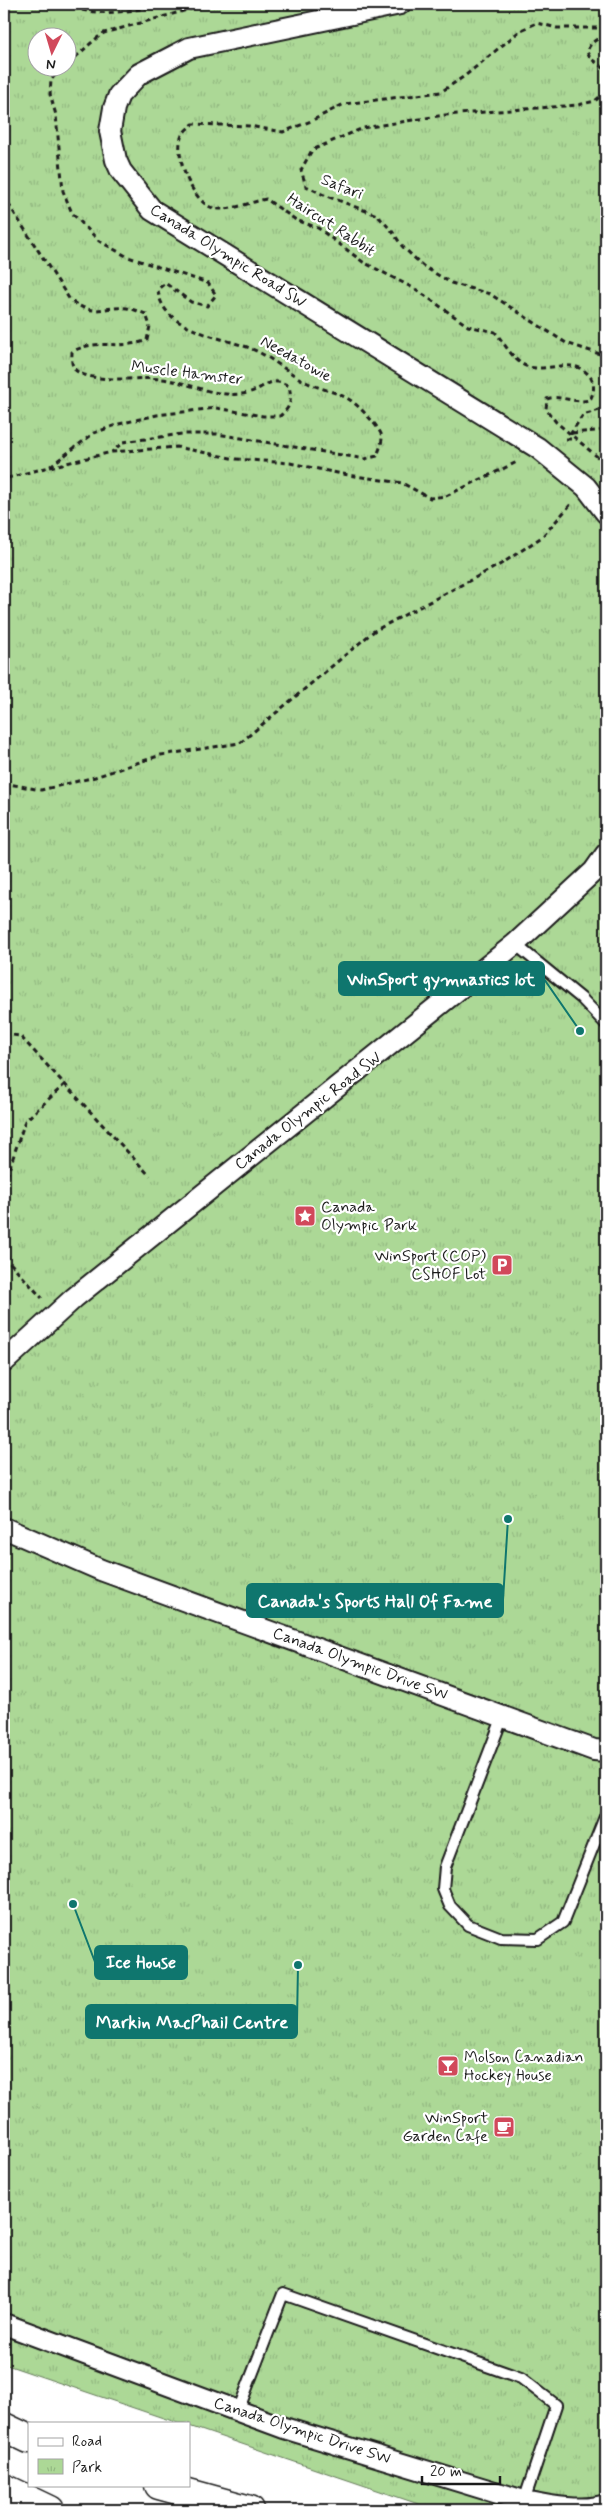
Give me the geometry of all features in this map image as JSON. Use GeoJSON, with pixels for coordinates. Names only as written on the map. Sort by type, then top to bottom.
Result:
{"type":"FeatureCollection","features":[{"type":"Feature","properties":{"kind":"highway"},"geometry":{"type":"LineString","coordinates":[[4,2427],[28,2439]]}},
{"type":"Feature","properties":{"kind":"highway"},"geometry":{"type":"LineString","coordinates":[[163,2486],[250,2510]]}},
{"type":"Feature","properties":{"kind":"highway"},"geometry":{"type":"LineString","coordinates":[[4,2488],[50,2510]]}},
{"type":"Feature","properties":{"kind":"street","name":"Canada Olympic Road SW"},"geometry":{"type":"LineString","coordinates":[[400,4],[189,48],[139,74],[119,95],[114,108],[110,131],[120,172],[152,210],[538,448],[586,488],[606,513]]}},
{"type":"Feature","properties":{"kind":"street","name":"Canada Olympic Road SW"},"geometry":{"type":"LineString","coordinates":[[4,1362],[56,1314],[515,944],[594,871],[606,854]]}},
{"type":"Feature","properties":{"kind":"street","name":"Canada Olympic Drive SW"},"geometry":{"type":"LineString","coordinates":[[7,1527],[101,1570],[594,1750],[606,1751]]}},
{"type":"Feature","properties":{"kind":"street","name":"Canada Olympic Drive SW"},"geometry":{"type":"LineString","coordinates":[[4,2324],[284,2428],[524,2501],[556,2507],[598,2508],[606,2505]]}},
{"type":"Feature","properties":{"kind":"lane"},"geometry":{"type":"LineString","coordinates":[[515,944],[581,998],[606,1024]]}},
{"type":"Feature","properties":{"kind":"lane"},"geometry":{"type":"LineString","coordinates":[[503,1716],[445,1867],[443,1889],[450,1906],[468,1925],[501,1938],[538,1939],[563,1922],[606,1814]]}},
{"type":"Feature","properties":{"kind":"lane"},"geometry":{"type":"LineString","coordinates":[[238,2411],[283,2294],[521,2378],[556,2405],[524,2501]]}},
{"type":"Feature","properties":{"kind":"path"},"geometry":{"type":"LineString","coordinates":[[65,4],[76,9],[108,13],[138,10],[164,4]]}},
{"type":"Feature","properties":{"kind":"path"},"geometry":{"type":"LineString","coordinates":[[78,57],[85,52],[90,43],[104,33],[209,4]]}},
{"type":"Feature","properties":{"kind":"path","name":"Haircut Rabbit"},"geometry":{"type":"LineString","coordinates":[[571,433],[552,417],[546,409],[548,399],[553,397],[579,403],[590,400],[594,393],[594,383],[586,372],[569,364],[538,369],[524,366],[495,332],[468,326],[417,290],[363,262],[318,228],[296,220],[266,199],[231,208],[215,209],[204,205],[193,193],[186,176],[181,153],[182,135],[193,124],[232,125],[283,132],[311,121],[344,104],[441,92],[466,75],[521,30],[537,23],[557,28],[606,28]]}},
{"type":"Feature","properties":{"kind":"path"},"geometry":{"type":"LineString","coordinates":[[606,36],[596,39],[588,46],[586,52],[590,58],[606,70]]}},
{"type":"Feature","properties":{"kind":"path","name":"Needatowie"},"geometry":{"type":"LineString","coordinates":[[53,78],[50,94],[56,115],[63,191],[72,213],[99,241],[128,257],[208,283],[216,295],[208,306],[191,302],[165,283],[158,290],[159,302],[168,313],[197,332],[252,349],[271,358],[306,382],[351,400],[378,427],[382,437],[377,456],[365,459],[217,434],[182,434],[123,442],[112,452]]}},
{"type":"Feature","properties":{"kind":"path","name":"Safari"},"geometry":{"type":"LineString","coordinates":[[606,91],[595,101],[578,106],[445,115],[363,128],[312,150],[301,170],[306,186],[324,195],[377,215],[392,231],[402,246],[423,266],[451,283],[490,294],[566,343],[606,356]]}},
{"type":"Feature","properties":{"kind":"path","name":"Muscle Hamster"},"geometry":{"type":"LineString","coordinates":[[4,141],[4,182],[9,205],[70,300],[82,308],[95,312],[129,308],[146,314],[150,326],[147,340],[134,345],[85,344],[72,352],[72,364],[76,371],[91,377],[168,380],[209,391],[226,393],[247,393],[271,382],[280,381],[289,386],[292,398],[287,410],[280,416],[216,408],[157,415],[119,424],[94,433],[50,467],[4,479]]}},
{"type":"Feature","properties":{"kind":"path"},"geometry":{"type":"LineString","coordinates":[[50,467],[112,452],[177,447],[236,459],[290,463],[342,474],[402,483],[430,498],[446,496],[515,464],[554,434],[568,440],[571,439],[571,433],[583,415],[606,408]]}},
{"type":"Feature","properties":{"kind":"path"},"geometry":{"type":"LineString","coordinates":[[571,433],[606,430]]}},
{"type":"Feature","properties":{"kind":"path"},"geometry":{"type":"LineString","coordinates":[[571,433],[606,464]]}},
{"type":"Feature","properties":{"kind":"path"},"geometry":{"type":"LineString","coordinates":[[4,783],[41,790],[95,777],[161,755],[240,743],[374,631],[501,564],[542,537],[586,488]]}},
{"type":"Feature","properties":{"kind":"path"},"geometry":{"type":"LineString","coordinates":[[4,1034],[20,1036],[150,1176]]}},
{"type":"Feature","properties":{"kind":"path"},"geometry":{"type":"LineString","coordinates":[[4,1185],[25,1121],[65,1084]]}},
{"type":"Feature","properties":{"kind":"path"},"geometry":{"type":"LineString","coordinates":[[4,1256],[56,1314]]}},
{"type":"Feature","properties":{"kind":"green space","name":"Canada Olympic Park"},"geometry":{"type":"Polygon","coordinates":[[[4,4],[606,4],[606,2510],[436,2510],[190,2426],[190,2422],[175,2422],[4,2364],[4,4]]]}},
{"type":"Feature","properties":{"kind":"place","name":"WinSport gymnastics lot"},"geometry":{"type":"Point","coordinates":[580,1031]}},
{"type":"Feature","properties":{"kind":"place","name":"Canada Olympic Park"},"geometry":{"type":"Point","coordinates":[305,1216]}},
{"type":"Feature","properties":{"kind":"place","name":"WinSport (COP) CSHOF Lot"},"geometry":{"type":"Point","coordinates":[502,1265]}},
{"type":"Feature","properties":{"kind":"place","name":"Canada's Sports Hall Of Fame"},"geometry":{"type":"Point","coordinates":[508,1519]}},
{"type":"Feature","properties":{"kind":"place","name":"Ice House"},"geometry":{"type":"Point","coordinates":[73,1904]}},
{"type":"Feature","properties":{"kind":"place","name":"Markin MacPhail Centre"},"geometry":{"type":"Point","coordinates":[298,1965]}},
{"type":"Feature","properties":{"kind":"place","name":"Molson Canadian Hockey House"},"geometry":{"type":"Point","coordinates":[448,2066]}},
{"type":"Feature","properties":{"kind":"place","name":"WinSport Garden Cafe"},"geometry":{"type":"Point","coordinates":[504,2127]}}]}
